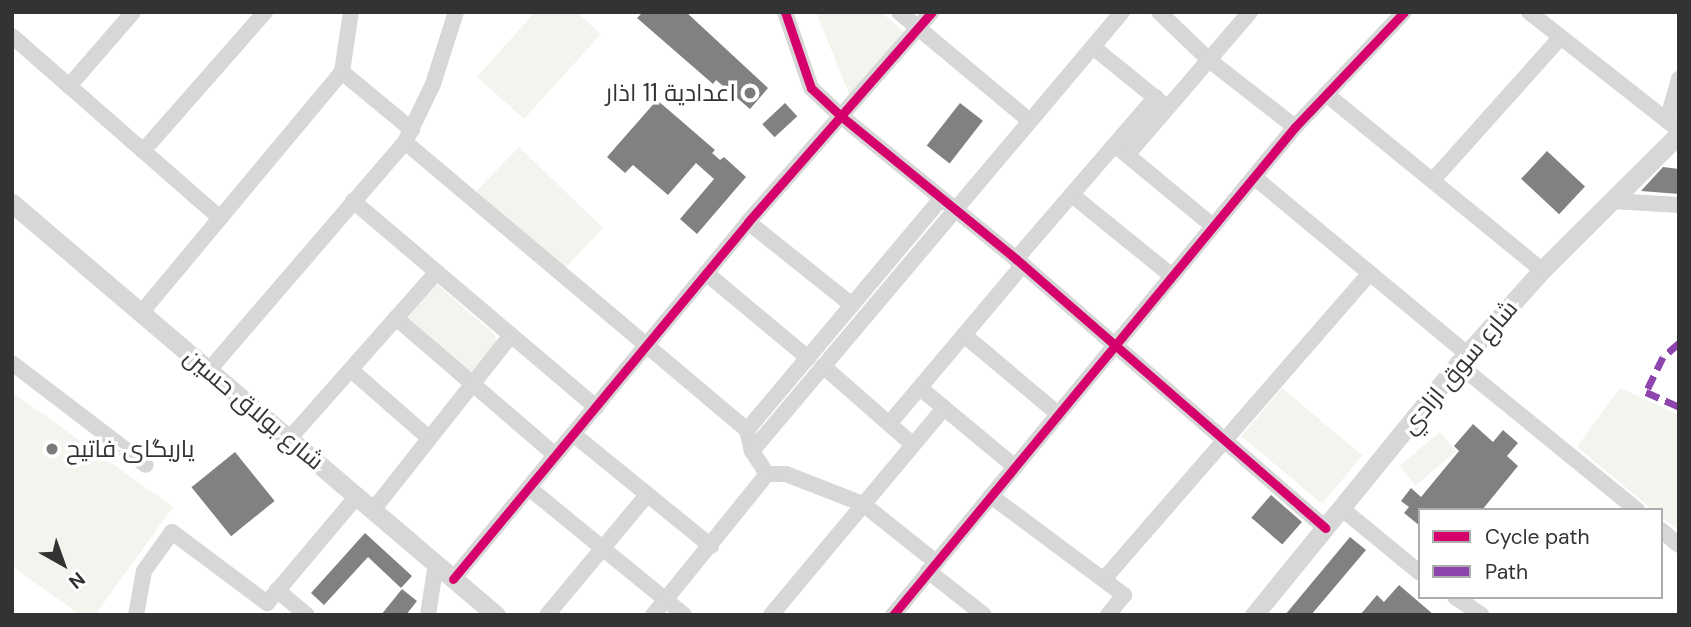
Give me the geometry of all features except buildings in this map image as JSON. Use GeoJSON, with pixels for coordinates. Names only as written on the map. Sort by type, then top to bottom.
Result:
{"type":"FeatureCollection","features":[{"type":"Feature","properties":{"kind":"street"},"geometry":{"type":"LineString","coordinates":[[69,86],[133,12]]}},
{"type":"Feature","properties":{"kind":"street"},"geometry":{"type":"LineString","coordinates":[[144,151],[265,12]]}},
{"type":"Feature","properties":{"kind":"street"},"geometry":{"type":"LineString","coordinates":[[141,313],[342,72],[351,12]]}},
{"type":"Feature","properties":{"kind":"street"},"geometry":{"type":"LineString","coordinates":[[209,370],[408,136],[433,84],[456,12]]}},
{"type":"Feature","properties":{"kind":"street"},"geometry":{"type":"LineString","coordinates":[[785,12],[811,88],[842,117],[1019,262],[1325,528]]}},
{"type":"Feature","properties":{"kind":"street"},"geometry":{"type":"LineString","coordinates":[[899,12],[1030,121]]}},
{"type":"Feature","properties":{"kind":"street"},"geometry":{"type":"LineString","coordinates":[[453,579],[748,222],[932,12]]}},
{"type":"Feature","properties":{"kind":"street"},"geometry":{"type":"LineString","coordinates":[[752,451],[1122,12]]}},
{"type":"Feature","properties":{"kind":"street"},"geometry":{"type":"LineString","coordinates":[[1159,12],[1209,60],[1295,127]]}},
{"type":"Feature","properties":{"kind":"street"},"geometry":{"type":"LineString","coordinates":[[889,424],[964,335],[1072,195],[1121,150],[1162,103],[1209,60],[1250,12]]}},
{"type":"Feature","properties":{"kind":"street"},"geometry":{"type":"LineString","coordinates":[[894,615],[1295,127],[1404,12]]}},
{"type":"Feature","properties":{"kind":"street"},"geometry":{"type":"LineString","coordinates":[[1529,12],[1675,128]]}},
{"type":"Feature","properties":{"kind":"street"},"geometry":{"type":"LineString","coordinates":[[12,36],[220,218]]}},
{"type":"Feature","properties":{"kind":"street"},"geometry":{"type":"LineString","coordinates":[[1433,180],[1560,38]]}},
{"type":"Feature","properties":{"kind":"street"},"geometry":{"type":"LineString","coordinates":[[1093,47],[1162,103]]}},
{"type":"Feature","properties":{"kind":"street"},"geometry":{"type":"LineString","coordinates":[[342,72],[408,136],[646,346],[747,430],[752,451],[768,474]]}},
{"type":"Feature","properties":{"kind":"street"},"geometry":{"type":"LineString","coordinates":[[1675,128],[1679,79]]}},
{"type":"Feature","properties":{"kind":"street"},"geometry":{"type":"LineString","coordinates":[[1326,94],[1542,270]]}},
{"type":"Feature","properties":{"kind":"street","name":"شارع سوق ازادي"},"geometry":{"type":"LineString","coordinates":[[1254,615],[1462,359],[1542,270],[1612,201],[1675,128]]}},
{"type":"Feature","properties":{"kind":"street"},"geometry":{"type":"LineString","coordinates":[[1121,150],[1213,226]]}},
{"type":"Feature","properties":{"kind":"street"},"geometry":{"type":"LineString","coordinates":[[1254,177],[1369,274],[1462,359],[1635,508]]}},
{"type":"Feature","properties":{"kind":"street"},"geometry":{"type":"LineString","coordinates":[[1072,195],[1172,276]]}},
{"type":"Feature","properties":{"kind":"street"},"geometry":{"type":"LineString","coordinates":[[747,430],[941,199]]}},
{"type":"Feature","properties":{"kind":"street"},"geometry":{"type":"LineString","coordinates":[[353,201],[596,407]]}},
{"type":"Feature","properties":{"kind":"street"},"geometry":{"type":"LineString","coordinates":[[1612,201],[1679,205]]}},
{"type":"Feature","properties":{"kind":"street","name":"شارع بولاق حسين"},"geometry":{"type":"LineString","coordinates":[[12,203],[496,615]]}},
{"type":"Feature","properties":{"kind":"street"},"geometry":{"type":"LineString","coordinates":[[748,222],[852,305]]}},
{"type":"Feature","properties":{"kind":"street"},"geometry":{"type":"LineString","coordinates":[[289,439],[436,272]]}},
{"type":"Feature","properties":{"kind":"street"},"geometry":{"type":"LineString","coordinates":[[706,273],[807,358]]}},
{"type":"Feature","properties":{"kind":"street"},"geometry":{"type":"LineString","coordinates":[[1104,579],[1369,274]]}},
{"type":"Feature","properties":{"kind":"street"},"geometry":{"type":"LineString","coordinates":[[396,318],[555,455]]}},
{"type":"Feature","properties":{"kind":"street"},"geometry":{"type":"LineString","coordinates":[[373,510],[511,335]]}},
{"type":"Feature","properties":{"kind":"street"},"geometry":{"type":"LineString","coordinates":[[964,335],[1058,414]]}},
{"type":"Feature","properties":{"kind":"street"},"geometry":{"type":"LineString","coordinates":[[12,363],[146,465]]}},
{"type":"Feature","properties":{"kind":"street"},"geometry":{"type":"LineString","coordinates":[[823,366],[912,444]]}},
{"type":"Feature","properties":{"kind":"street"},"geometry":{"type":"LineString","coordinates":[[351,370],[429,438]]}},
{"type":"Feature","properties":{"kind":"street"},"geometry":{"type":"LineString","coordinates":[[920,388],[1015,467]]}},
{"type":"Feature","properties":{"kind":"street"},"geometry":{"type":"LineString","coordinates":[[771,615],[944,408]]}},
{"type":"Feature","properties":{"kind":"street"},"geometry":{"type":"LineString","coordinates":[[573,434],[710,546]]}},
{"type":"Feature","properties":{"kind":"street"},"geometry":{"type":"LineString","coordinates":[[768,474],[786,474],[863,504],[984,615]]}},
{"type":"Feature","properties":{"kind":"street"},"geometry":{"type":"LineString","coordinates":[[653,615],[768,474]]}},
{"type":"Feature","properties":{"kind":"street"},"geometry":{"type":"LineString","coordinates":[[528,488],[684,615]]}},
{"type":"Feature","properties":{"kind":"street"},"geometry":{"type":"LineString","coordinates":[[547,615],[648,495]]}},
{"type":"Feature","properties":{"kind":"street"},"geometry":{"type":"LineString","coordinates":[[136,615],[144,571],[172,532],[267,603],[357,496]]}},
{"type":"Feature","properties":{"kind":"street"},"geometry":{"type":"LineString","coordinates":[[991,496],[1124,595],[1108,615]]}},
{"type":"Feature","properties":{"kind":"street"},"geometry":{"type":"LineString","coordinates":[[1341,508],[1418,571]]}},
{"type":"Feature","properties":{"kind":"street"},"geometry":{"type":"LineString","coordinates":[[1663,532],[1679,545]]}},
{"type":"Feature","properties":{"kind":"street"},"geometry":{"type":"LineString","coordinates":[[428,615],[436,563]]}},
{"type":"Feature","properties":{"kind":"street"},"geometry":{"type":"LineString","coordinates":[[277,590],[307,615]]}},
{"type":"Feature","properties":{"kind":"street"},"geometry":{"type":"LineString","coordinates":[[1458,599],[1482,615]]}},
{"type":"Feature","properties":{"kind":"shaded area"},"geometry":{"type":"Polygon","coordinates":[[[535,12],[576,12],[601,34],[524,119],[477,77],[535,12]]]}},
{"type":"Feature","properties":{"kind":"shaded area"},"geometry":{"type":"Polygon","coordinates":[[[816,12],[881,12],[904,32],[850,96],[816,12]]]}},
{"type":"Feature","properties":{"kind":"shaded area"},"geometry":{"type":"Polygon","coordinates":[[[519,147],[603,228],[561,272],[477,191],[519,147]]]}},
{"type":"Feature","properties":{"kind":"shaded area"},"geometry":{"type":"Polygon","coordinates":[[[437,284],[495,335],[497,345],[473,375],[408,317],[437,284]]]}},
{"type":"Feature","properties":{"kind":"shaded area"},"geometry":{"type":"Polygon","coordinates":[[[1282,388],[1362,455],[1322,504],[1242,436],[1282,388]]]}},
{"type":"Feature","properties":{"kind":"shaded area"},"geometry":{"type":"Polygon","coordinates":[[[1620,388],[1679,415],[1679,531],[1663,518],[1663,508],[1651,508],[1577,447],[1620,388]]]}},
{"type":"Feature","properties":{"kind":"shaded area","name":"یاریگای فاتیح"},"geometry":{"type":"Polygon","coordinates":[[[12,392],[173,507],[95,615],[80,615],[12,566],[12,392]]]}},
{"type":"Feature","properties":{"kind":"shaded area"},"geometry":{"type":"Polygon","coordinates":[[[1440,432],[1456,451],[1415,485],[1399,466],[1440,432]]]}},
{"type":"Feature","properties":{"kind":"marked path"},"geometry":{"type":"LineString","coordinates":[[1679,343],[1663,357],[1646,392],[1679,407]]}},
{"type":"Feature","properties":{"kind":"cycle path"},"geometry":{"type":"LineString","coordinates":[[785,12],[811,88],[842,117],[1016,259],[1325,528]]}},
{"type":"Feature","properties":{"kind":"cycle path"},"geometry":{"type":"LineString","coordinates":[[453,579],[748,222],[932,12]]}},
{"type":"Feature","properties":{"kind":"cycle path"},"geometry":{"type":"LineString","coordinates":[[893,615],[1295,127],[1404,12]]}},
{"type":"Feature","properties":{"kind":"place","name":"اعدادية 11 اذار"},"geometry":{"type":"Point","coordinates":[750,93]}},
{"type":"Feature","properties":{"kind":"place","name":"یاریگای فاتیح"},"geometry":{"type":"Point","coordinates":[52,449]}}]}
